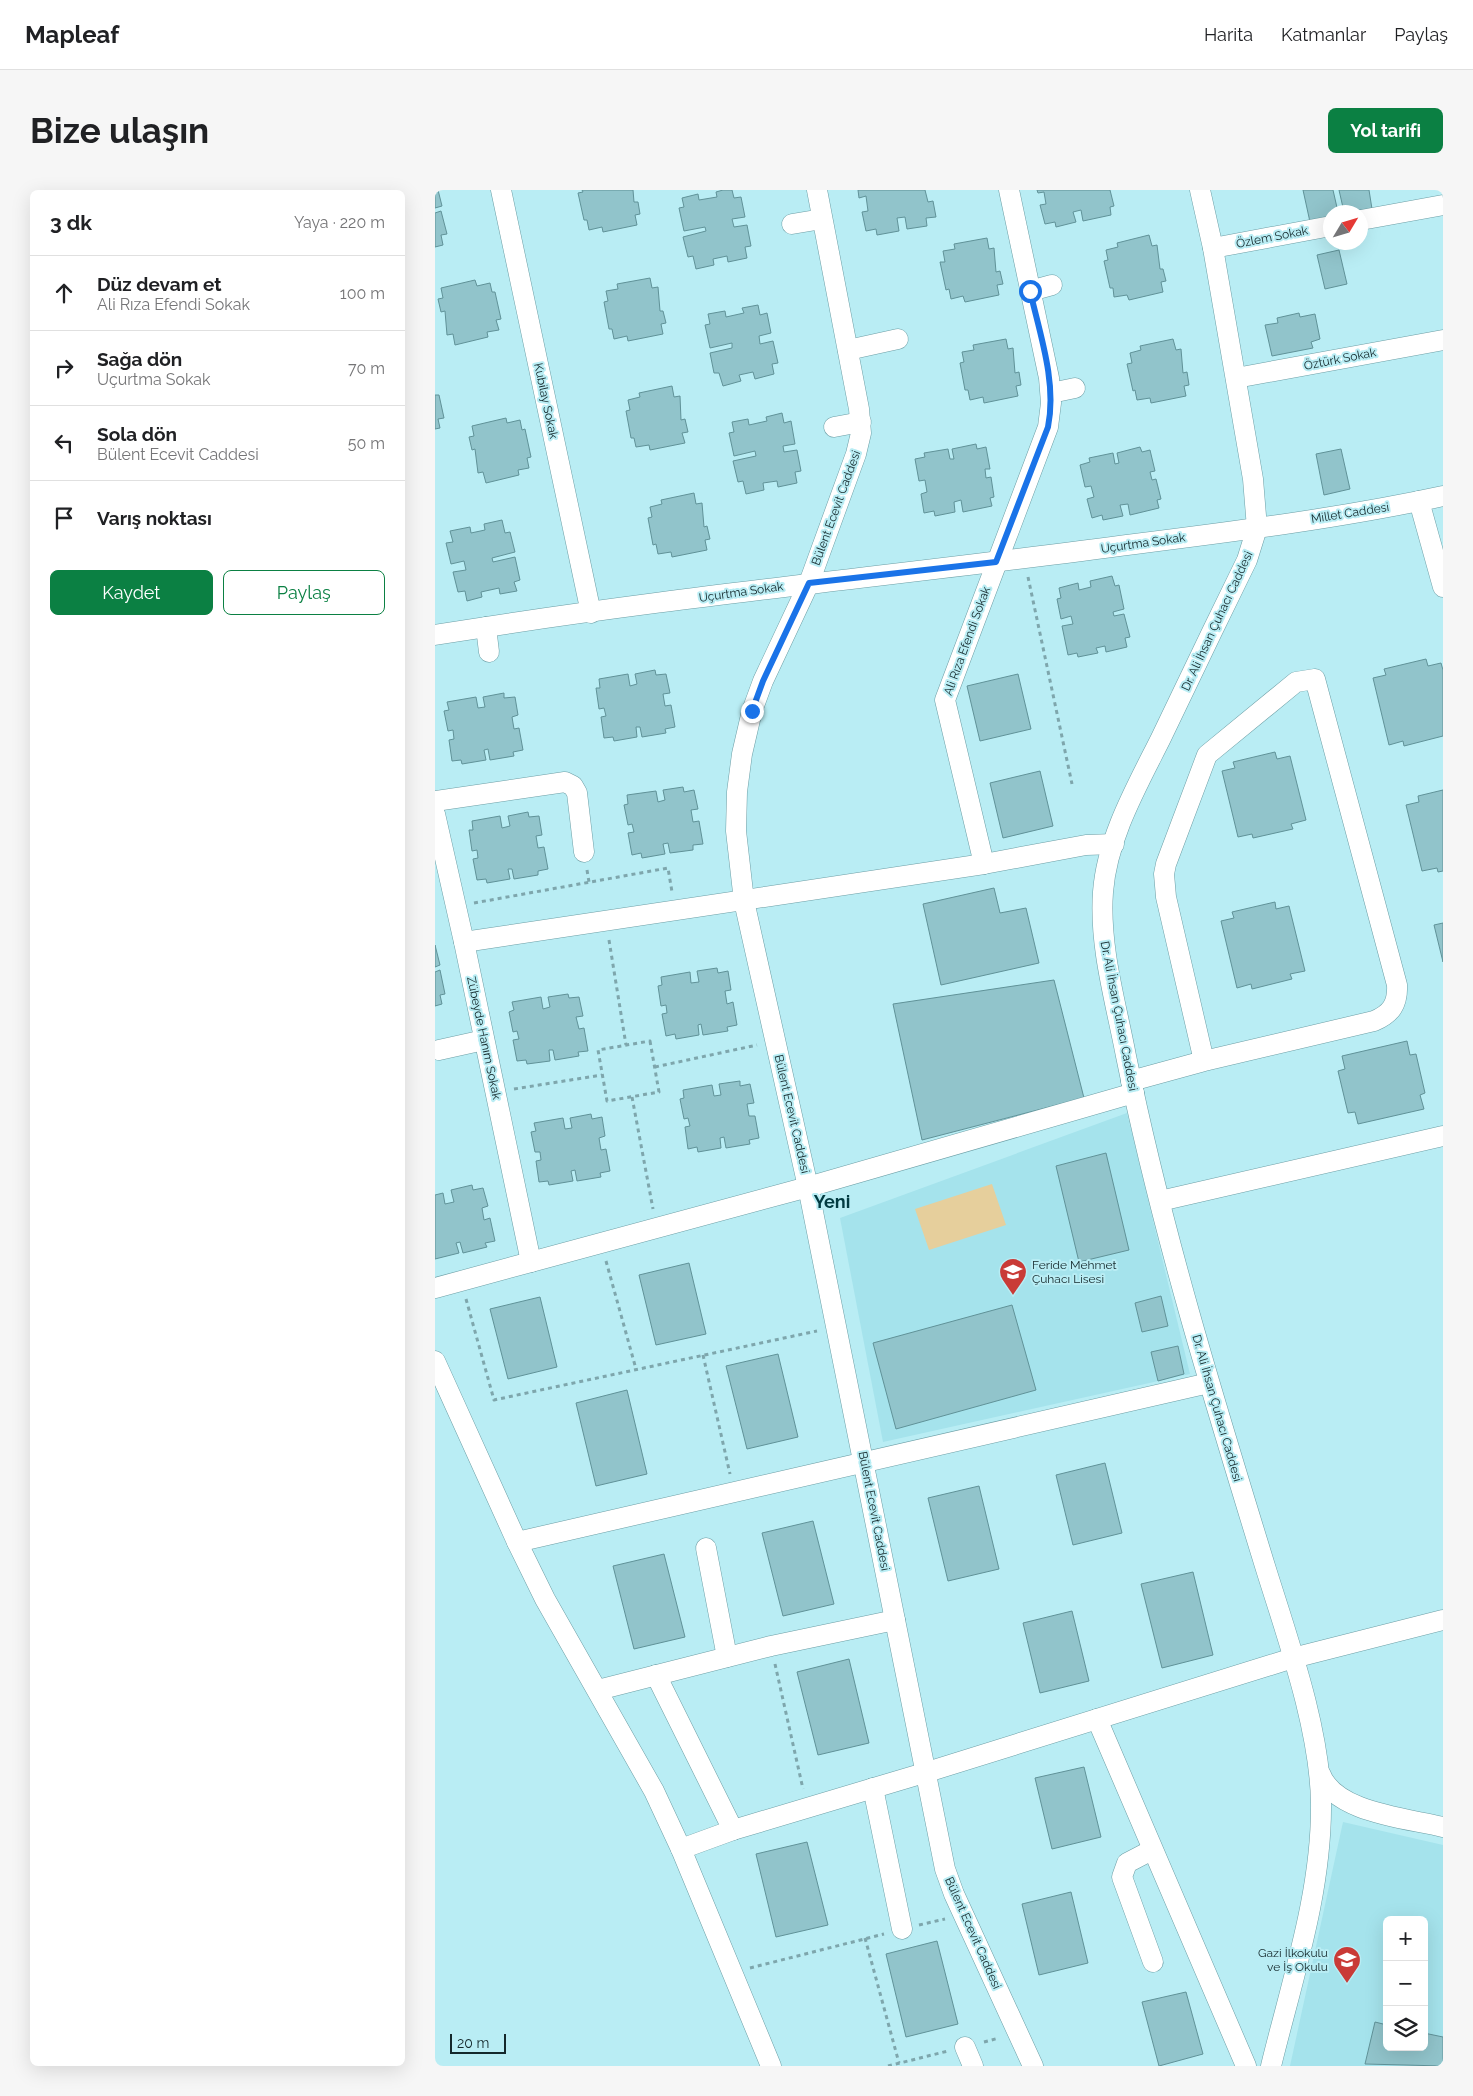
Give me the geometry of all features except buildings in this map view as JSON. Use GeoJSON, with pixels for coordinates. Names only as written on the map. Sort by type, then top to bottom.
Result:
{"type":"FeatureCollection","features":[{"type":"Feature","properties":{"kind":"street","name":"Kubilay Sokak"},"geometry":{"type":"LineString","coordinates":[[501,190],[591,613]]}},
{"type":"Feature","properties":{"kind":"street","name":"Bülent Ecevit Caddesi"},"geometry":{"type":"LineString","coordinates":[[817,190],[861,422],[856,454],[809,583],[763,681],[752,711],[742,754],[737,792],[736,831],[744,901],[808,1187],[865,1464],[924,1773],[945,1869],[963,1915],[1033,2066]]}},
{"type":"Feature","properties":{"kind":"street","name":"Ali Rıza Efendi Sokak"},"geometry":{"type":"LineString","coordinates":[[984,864],[945,700],[1048,427],[1051,394],[1009,190]]}},
{"type":"Feature","properties":{"kind":"street","name":"Dr. Ali İhsan Çuhacı Caddesi"},"geometry":{"type":"LineString","coordinates":[[1200,190],[1213,248],[1236,378],[1253,479],[1257,528],[1247,560],[1132,797],[1114,844],[1103,892],[1103,926],[1107,957],[1133,1087],[1160,1201],[1209,1383],[1293,1658],[1306,1707],[1317,1764],[1321,1800],[1320,1833],[1307,1924],[1271,2066]]}},
{"type":"Feature","properties":{"kind":"street"},"geometry":{"type":"LineString","coordinates":[[1368,219],[1443,205]]}},
{"type":"Feature","properties":{"kind":"street"},"geometry":{"type":"LineString","coordinates":[[792,224],[822,218]]}},
{"type":"Feature","properties":{"kind":"street","name":"Özlem Sokak"},"geometry":{"type":"LineString","coordinates":[[1213,248],[1323,227]]}},
{"type":"Feature","properties":{"kind":"street"},"geometry":{"type":"LineString","coordinates":[[1030,291],[1052,285]]}},
{"type":"Feature","properties":{"kind":"street"},"geometry":{"type":"LineString","coordinates":[[848,350],[898,340]]}},
{"type":"Feature","properties":{"kind":"street","name":"Öztürk Sokak"},"geometry":{"type":"LineString","coordinates":[[1236,378],[1443,340]]}},
{"type":"Feature","properties":{"kind":"street"},"geometry":{"type":"LineString","coordinates":[[1051,394],[1075,388]]}},
{"type":"Feature","properties":{"kind":"street"},"geometry":{"type":"LineString","coordinates":[[834,427],[861,422]]}},
{"type":"Feature","properties":{"kind":"street","name":"Millet Caddesi"},"geometry":{"type":"LineString","coordinates":[[1257,528],[1443,496]]}},
{"type":"Feature","properties":{"kind":"street"},"geometry":{"type":"LineString","coordinates":[[1419,501],[1443,588]]}},
{"type":"Feature","properties":{"kind":"street","name":"Uçurtma Sokak"},"geometry":{"type":"LineString","coordinates":[[435,635],[809,583],[1024,559],[1257,528]]}},
{"type":"Feature","properties":{"kind":"street"},"geometry":{"type":"LineString","coordinates":[[486,627],[489,652]]}},
{"type":"Feature","properties":{"kind":"street"},"geometry":{"type":"LineString","coordinates":[[435,1288],[808,1187],[1133,1087],[1204,1062],[1373,1022],[1389,1013],[1394,1006],[1397,985],[1315,679],[1296,682],[1207,755],[1166,864],[1164,874],[1166,897],[1204,1062]]}},
{"type":"Feature","properties":{"kind":"street"},"geometry":{"type":"LineString","coordinates":[[435,801],[565,782],[576,790],[584,852]]}},
{"type":"Feature","properties":{"kind":"street","name":"Zübeyde Hanım Sokak"},"geometry":{"type":"LineString","coordinates":[[435,814],[464,942],[531,1262]]}},
{"type":"Feature","properties":{"kind":"street"},"geometry":{"type":"LineString","coordinates":[[464,942],[984,864],[1086,845],[1114,844]]}},
{"type":"Feature","properties":{"kind":"street"},"geometry":{"type":"LineString","coordinates":[[439,1050],[485,1040]]}},
{"type":"Feature","properties":{"kind":"street"},"geometry":{"type":"LineString","coordinates":[[1160,1201],[1443,1136]]}},
{"type":"Feature","properties":{"kind":"street"},"geometry":{"type":"LineString","coordinates":[[435,1361],[517,1542],[545,1599],[654,1791],[681,1849],[771,2066]]}},
{"type":"Feature","properties":{"kind":"street"},"geometry":{"type":"LineString","coordinates":[[517,1542],[865,1464],[1209,1383]]}},
{"type":"Feature","properties":{"kind":"street"},"geometry":{"type":"LineString","coordinates":[[706,1548],[727,1657]]}},
{"type":"Feature","properties":{"kind":"street"},"geometry":{"type":"LineString","coordinates":[[598,1690],[771,1646],[895,1620]]}},
{"type":"Feature","properties":{"kind":"street"},"geometry":{"type":"LineString","coordinates":[[681,1849],[733,1830],[1097,1720],[1293,1658],[1443,1620]]}},
{"type":"Feature","properties":{"kind":"street"},"geometry":{"type":"LineString","coordinates":[[656,1675],[733,1830]]}},
{"type":"Feature","properties":{"kind":"street"},"geometry":{"type":"LineString","coordinates":[[1097,1720],[1246,2066]]}},
{"type":"Feature","properties":{"kind":"street","name":"Dr. Ali İhsan Çuhacı Caddesi"},"geometry":{"type":"LineString","coordinates":[[1317,1764],[1322,1780],[1329,1790],[1343,1800],[1360,1808],[1443,1827]]}},
{"type":"Feature","properties":{"kind":"street"},"geometry":{"type":"LineString","coordinates":[[873,1788],[902,1929]]}},
{"type":"Feature","properties":{"kind":"street"},"geometry":{"type":"LineString","coordinates":[[1320,1833],[1324,1822],[1331,1815],[1348,1808],[1360,1808]]}},
{"type":"Feature","properties":{"kind":"street"},"geometry":{"type":"LineString","coordinates":[[1153,1850],[1127,1863],[1122,1877],[1153,1962]]}},
{"type":"Feature","properties":{"kind":"street"},"geometry":{"type":"LineString","coordinates":[[965,2046],[973,2066]]}},
{"type":"Feature","properties":{"kind":"path"},"geometry":{"type":"LineString","coordinates":[[1024,559],[1073,784]]}},
{"type":"Feature","properties":{"kind":"path"},"geometry":{"type":"LineString","coordinates":[[456,907],[668,868],[675,911]]}},
{"type":"Feature","properties":{"kind":"path"},"geometry":{"type":"LineString","coordinates":[[605,921],[626,1045]]}},
{"type":"Feature","properties":{"kind":"path"},"geometry":{"type":"LineString","coordinates":[[650,1041],[655,1067],[659,1092],[607,1101],[599,1050],[650,1041]]}},
{"type":"Feature","properties":{"kind":"path"},"geometry":{"type":"LineString","coordinates":[[655,1067],[775,1042]]}},
{"type":"Feature","properties":{"kind":"path"},"geometry":{"type":"LineString","coordinates":[[495,1092],[602,1075]]}},
{"type":"Feature","properties":{"kind":"path"},"geometry":{"type":"LineString","coordinates":[[632,1097],[657,1228]]}},
{"type":"Feature","properties":{"kind":"path"},"geometry":{"type":"LineString","coordinates":[[601,1243],[636,1369]]}},
{"type":"Feature","properties":{"kind":"path"},"geometry":{"type":"LineString","coordinates":[[461,1281],[494,1400],[837,1327]]}},
{"type":"Feature","properties":{"kind":"path"},"geometry":{"type":"LineString","coordinates":[[703,1355],[734,1492]]}},
{"type":"Feature","properties":{"kind":"path"},"geometry":{"type":"LineString","coordinates":[[771,1646],[807,1808]]}},
{"type":"Feature","properties":{"kind":"path"},"geometry":{"type":"LineString","coordinates":[[732,1973],[865,1938],[963,1915]]}},
{"type":"Feature","properties":{"kind":"path"},"geometry":{"type":"LineString","coordinates":[[865,1938],[899,2063]]}},
{"type":"Feature","properties":{"kind":"shaded area","name":"Feride Mehmet Çuhacı Lisesi"},"geometry":{"type":"Polygon","coordinates":[[[1127,1113],[1190,1374],[883,1442],[840,1218],[1127,1113]]]}},
{"type":"Feature","properties":{"kind":"shaded area"},"geometry":{"type":"Polygon","coordinates":[[[992,1184],[1006,1225],[929,1250],[915,1209],[992,1184]]]}},
{"type":"Feature","properties":{"kind":"shaded area","name":"Gazi İlkokulu ve İş Okulu"},"geometry":{"type":"Polygon","coordinates":[[[1343,1822],[1443,1845],[1443,2066],[1290,2066],[1343,1822]]]}},
{"type":"Feature","properties":{"kind":"place","name":"Feride Mehmet Çuhacı Lisesi"},"geometry":{"type":"Point","coordinates":[1013,1296]}},
{"type":"Feature","properties":{"kind":"place","name":"Gazi İlkokulu ve İş Okulu"},"geometry":{"type":"Point","coordinates":[1347,1984]}},
{"type":"Feature","properties":{"kind":"district","name":"Yeni"},"geometry":{"type":"Point","coordinates":[832,1202]}},
{"type":"Feature","properties":{"kind":"route"},"geometry":{"type":"LineString","coordinates":[[752,711],[763,681],[809,583],[996,562],[1048,427],[1050,416],[1051,394],[1049,378],[1030,291]]}}]}
